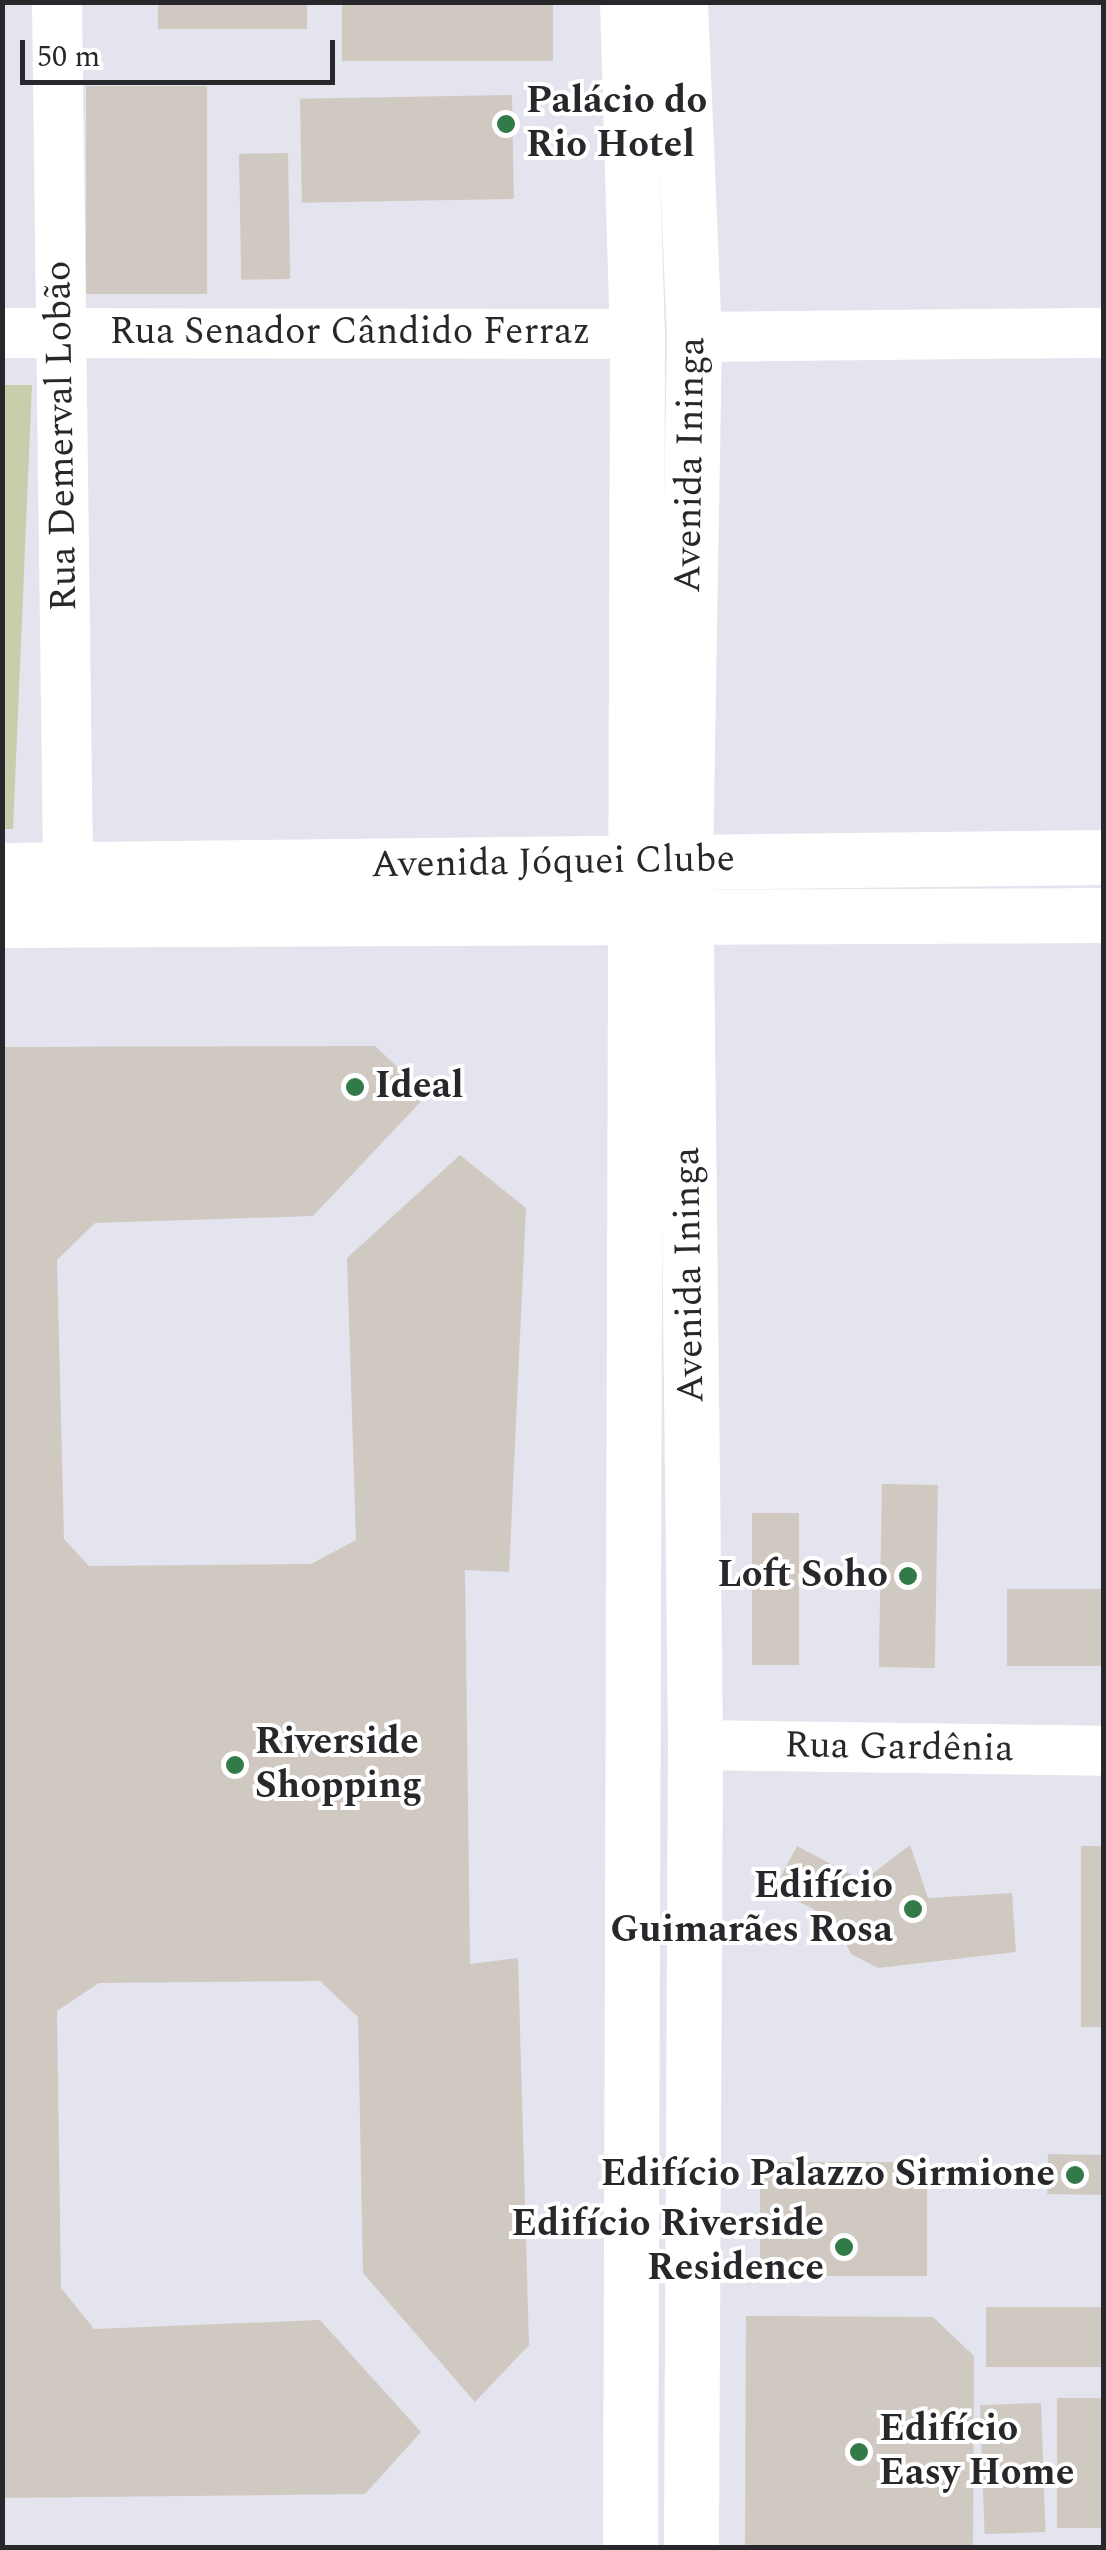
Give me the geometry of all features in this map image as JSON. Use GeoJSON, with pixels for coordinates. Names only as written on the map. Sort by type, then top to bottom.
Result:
{"type":"FeatureCollection","features":[{"type":"Feature","properties":{"kind":"main road","name":"Avenida Ininga"},"geometry":{"type":"LineString","coordinates":[[627,2],[636,334],[630,2548]]}},
{"type":"Feature","properties":{"kind":"main road","name":"Avenida Ininga"},"geometry":{"type":"LineString","coordinates":[[680,2],[694,337],[685,861],[695,1745],[690,2548]]}},
{"type":"Feature","properties":{"kind":"main road","name":"Avenida Jóquei Clube"},"geometry":{"type":"LineString","coordinates":[[2,870],[1104,857]]}},
{"type":"Feature","properties":{"kind":"main road","name":"Avenida Jóquei Clube"},"geometry":{"type":"LineString","coordinates":[[2,920],[632,920],[1104,914]]}},
{"type":"Feature","properties":{"kind":"street","name":"Rua Demerval Lobão"},"geometry":{"type":"LineString","coordinates":[[58,2],[68,870]]}},
{"type":"Feature","properties":{"kind":"street","name":"Rua Senador Cândido Ferraz"},"geometry":{"type":"LineString","coordinates":[[2,333],[636,334]]}},
{"type":"Feature","properties":{"kind":"street"},"geometry":{"type":"LineString","coordinates":[[694,337],[1104,333]]}},
{"type":"Feature","properties":{"kind":"street","name":"Rua Gardênia"},"geometry":{"type":"LineString","coordinates":[[695,1745],[1104,1751]]}},
{"type":"Feature","properties":{"kind":"green space"},"geometry":{"type":"Polygon","coordinates":[[[2,385],[32,385],[13,829],[2,829],[2,385]]]}},
{"type":"Feature","properties":{"kind":"building"},"geometry":{"type":"Polygon","coordinates":[[[158,2],[307,2],[307,29],[158,29],[158,2]]]}},
{"type":"Feature","properties":{"kind":"building"},"geometry":{"type":"Polygon","coordinates":[[[342,2],[553,2],[553,61],[342,61],[342,2]]]}},
{"type":"Feature","properties":{"kind":"building"},"geometry":{"type":"Polygon","coordinates":[[[86,86],[207,86],[207,294],[86,294],[86,86]]]}},
{"type":"Feature","properties":{"kind":"building"},"geometry":{"type":"Polygon","coordinates":[[[512,95],[514,199],[302,203],[300,99],[512,95]]]}},
{"type":"Feature","properties":{"kind":"building"},"geometry":{"type":"Polygon","coordinates":[[[288,153],[290,279],[241,280],[239,154],[288,153]]]}},
{"type":"Feature","properties":{"kind":"building","name":"Riverside Shopping"},"geometry":{"type":"Polygon","coordinates":[[[375,1046],[427,1095],[313,1216],[95,1223],[57,1260],[64,1539],[89,1566],[311,1564],[356,1540],[347,1258],[460,1155],[526,1208],[509,1572],[465,1570],[470,1964],[518,1958],[529,2345],[475,2402],[363,2273],[358,2017],[320,1981],[99,1983],[57,2011],[61,2288],[94,2329],[320,2320],[421,2432],[365,2494],[2,2498],[2,1047],[375,1046]]]}},
{"type":"Feature","properties":{"kind":"building","name":"Loft Soho"},"geometry":{"type":"Polygon","coordinates":[[[882,1484],[938,1485],[935,1668],[879,1667],[882,1484]]]}},
{"type":"Feature","properties":{"kind":"building"},"geometry":{"type":"Polygon","coordinates":[[[752,1513],[799,1513],[799,1665],[752,1665],[752,1513]]]}},
{"type":"Feature","properties":{"kind":"building"},"geometry":{"type":"Polygon","coordinates":[[[1007,1589],[1104,1589],[1104,1666],[1007,1666],[1007,1589]]]}},
{"type":"Feature","properties":{"kind":"building","name":"Edifício Guimarães Rosa"},"geometry":{"type":"Polygon","coordinates":[[[910,1845],[928,1898],[1012,1893],[1016,1952],[878,1968],[851,1954],[835,1920],[774,1889],[797,1846],[863,1881],[910,1845]]]}},
{"type":"Feature","properties":{"kind":"building"},"geometry":{"type":"Polygon","coordinates":[[[1081,1846],[1104,1846],[1104,2027],[1081,2027],[1081,1846]]]}},
{"type":"Feature","properties":{"kind":"building","name":"Edifício Palazzo Sirmione"},"geometry":{"type":"Polygon","coordinates":[[[1048,2154],[1104,2155],[1103,2195],[1047,2194],[1048,2154]]]}},
{"type":"Feature","properties":{"kind":"building","name":"Edifício Riverside Residence"},"geometry":{"type":"Polygon","coordinates":[[[760,2162],[927,2162],[927,2276],[760,2276],[760,2162]]]}},
{"type":"Feature","properties":{"kind":"building"},"geometry":{"type":"Polygon","coordinates":[[[986,2307],[1104,2307],[1104,2367],[986,2367],[986,2307]]]}},
{"type":"Feature","properties":{"kind":"building","name":"Edifício Easy Home"},"geometry":{"type":"Polygon","coordinates":[[[746,2316],[933,2317],[974,2356],[973,2548],[745,2548],[746,2316]]]}},
{"type":"Feature","properties":{"kind":"building"},"geometry":{"type":"Polygon","coordinates":[[[1057,2398],[1104,2398],[1104,2528],[1057,2528],[1057,2398]]]}},
{"type":"Feature","properties":{"kind":"building"},"geometry":{"type":"Polygon","coordinates":[[[1041,2403],[1046,2532],[985,2534],[980,2405],[1041,2403]]]}},
{"type":"Feature","properties":{"kind":"place","name":"Palácio do Rio Hotel"},"geometry":{"type":"Point","coordinates":[506,124]}},
{"type":"Feature","properties":{"kind":"place","name":"Ideal"},"geometry":{"type":"Point","coordinates":[355,1087]}},
{"type":"Feature","properties":{"kind":"place","name":"Loft Soho"},"geometry":{"type":"Point","coordinates":[908,1576]}},
{"type":"Feature","properties":{"kind":"place","name":"Riverside Shopping"},"geometry":{"type":"Point","coordinates":[235,1765]}},
{"type":"Feature","properties":{"kind":"place","name":"Edifício Guimarães Rosa"},"geometry":{"type":"Point","coordinates":[913,1909]}},
{"type":"Feature","properties":{"kind":"place","name":"Edifício Palazzo Sirmione"},"geometry":{"type":"Point","coordinates":[1075,2175]}},
{"type":"Feature","properties":{"kind":"place","name":"Edifício Riverside Residence"},"geometry":{"type":"Point","coordinates":[844,2247]}},
{"type":"Feature","properties":{"kind":"place","name":"Edifício Easy Home"},"geometry":{"type":"Point","coordinates":[859,2452]}}]}
